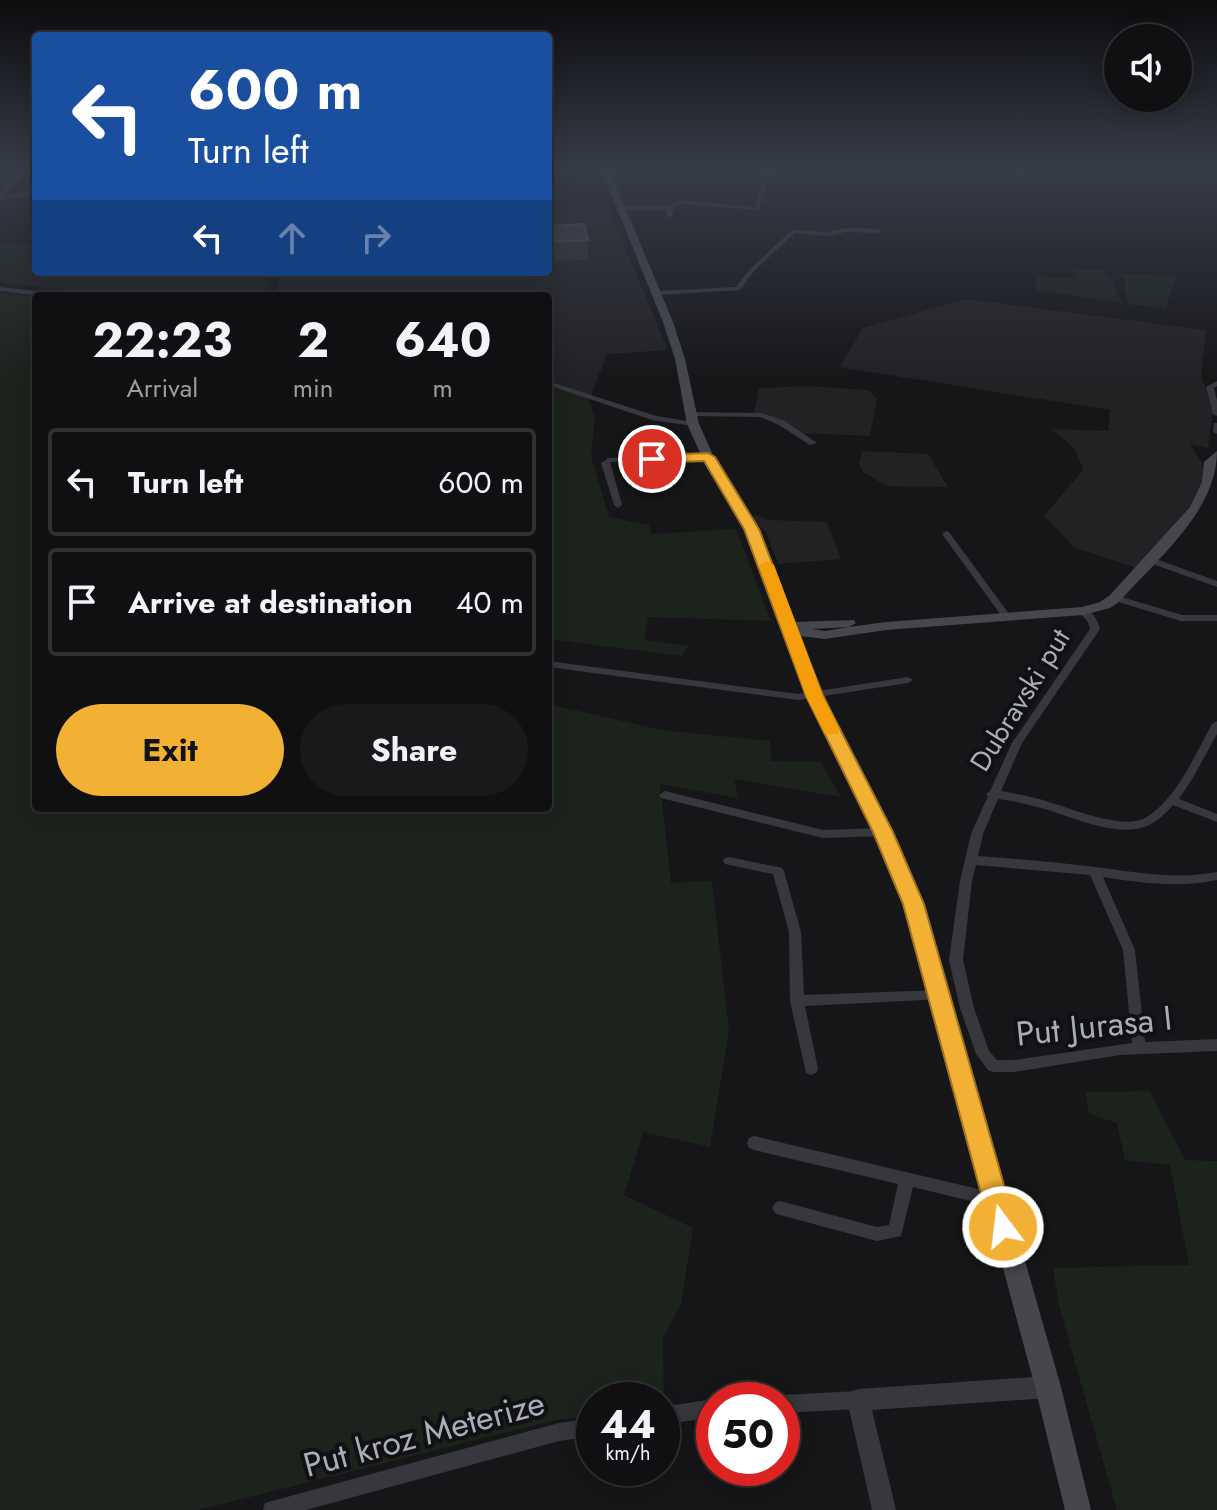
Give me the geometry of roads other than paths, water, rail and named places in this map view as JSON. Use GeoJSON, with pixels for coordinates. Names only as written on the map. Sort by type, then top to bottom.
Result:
{"type":"FeatureCollection","features":[{"type":"Feature","properties":{"kind":"main road"},"geometry":{"type":"LineString","coordinates":[[635,239],[680,359],[692,419],[708,457],[752,529],[815,696],[883,832],[914,904],[1048,1387],[1078,1510]]}},
{"type":"Feature","properties":{"kind":"main road","name":"Dubravski put"},"geometry":{"type":"LineString","coordinates":[[789,629],[825,635],[886,626],[1083,611],[1105,605],[1115,598],[1196,508],[1208,482],[1210,462],[1217,455]]}},
{"type":"Feature","properties":{"kind":"main road","name":"Dubravski put"},"geometry":{"type":"LineString","coordinates":[[789,629],[848,623],[886,626]]}},
{"type":"Feature","properties":{"kind":"main road"},"geometry":{"type":"LineString","coordinates":[[803,666],[806,651],[825,635]]}},
{"type":"Feature","properties":{"kind":"street"},"geometry":{"type":"LineString","coordinates":[[657,293],[738,289],[752,270],[785,239]]}},
{"type":"Feature","properties":{"kind":"street"},"geometry":{"type":"LineString","coordinates":[[0,289],[32,293]]}},
{"type":"Feature","properties":{"kind":"street"},"geometry":{"type":"LineString","coordinates":[[1217,383],[1210,387],[1217,414]]}},
{"type":"Feature","properties":{"kind":"street"},"geometry":{"type":"LineString","coordinates":[[552,384],[655,418],[761,415],[782,423],[813,443]]}},
{"type":"Feature","properties":{"kind":"street"},"geometry":{"type":"LineString","coordinates":[[1217,425],[1217,432]]}},
{"type":"Feature","properties":{"kind":"street"},"geometry":{"type":"LineString","coordinates":[[618,505],[605,463],[608,460],[708,457]]}},
{"type":"Feature","properties":{"kind":"street"},"geometry":{"type":"LineString","coordinates":[[946,534],[1006,616]]}},
{"type":"Feature","properties":{"kind":"street"},"geometry":{"type":"LineString","coordinates":[[1150,560],[1217,584]]}},
{"type":"Feature","properties":{"kind":"street"},"geometry":{"type":"LineString","coordinates":[[1115,598],[1181,618],[1217,618]]}},
{"type":"Feature","properties":{"kind":"street","name":"Dubravski put"},"geometry":{"type":"LineString","coordinates":[[983,1054],[967,1008],[956,960],[971,860],[992,794],[1017,743],[1095,629],[1093,621],[1083,611]]}},
{"type":"Feature","properties":{"kind":"street"},"geometry":{"type":"LineString","coordinates":[[552,665],[775,695],[815,696],[908,680]]}},
{"type":"Feature","properties":{"kind":"street"},"geometry":{"type":"LineString","coordinates":[[992,794],[1131,826],[1148,822],[1181,790],[1217,724]]}},
{"type":"Feature","properties":{"kind":"street"},"geometry":{"type":"LineString","coordinates":[[665,795],[779,820],[823,834],[883,832]]}},
{"type":"Feature","properties":{"kind":"street"},"geometry":{"type":"LineString","coordinates":[[1171,800],[1217,818]]}},
{"type":"Feature","properties":{"kind":"street"},"geometry":{"type":"LineString","coordinates":[[971,860],[1094,871],[1167,883],[1194,882],[1217,876]]}},
{"type":"Feature","properties":{"kind":"street"},"geometry":{"type":"LineString","coordinates":[[729,861],[778,871],[795,932],[797,1001],[811,1069]]}},
{"type":"Feature","properties":{"kind":"street"},"geometry":{"type":"LineString","coordinates":[[1094,871],[1129,950],[1139,1048]]}},
{"type":"Feature","properties":{"kind":"street"},"geometry":{"type":"LineString","coordinates":[[797,1001],[939,995]]}},
{"type":"Feature","properties":{"kind":"street","name":"Put Jurasa I"},"geometry":{"type":"LineString","coordinates":[[983,1054],[993,1066],[1015,1066],[1139,1048],[1217,1045]]}},
{"type":"Feature","properties":{"kind":"street"},"geometry":{"type":"LineString","coordinates":[[754,1143],[996,1200]]}},
{"type":"Feature","properties":{"kind":"street"},"geometry":{"type":"LineString","coordinates":[[780,1208],[877,1234],[895,1231],[907,1179]]}},
{"type":"Feature","properties":{"kind":"street"},"geometry":{"type":"LineString","coordinates":[[800,1403],[1048,1387]]}},
{"type":"Feature","properties":{"kind":"street"},"geometry":{"type":"LineString","coordinates":[[858,1400],[884,1510]]}},
{"type":"Feature","properties":{"kind":"street","name":"Put kroz Meterize"},"geometry":{"type":"LineString","coordinates":[[272,1510],[576,1430]]}}]}
